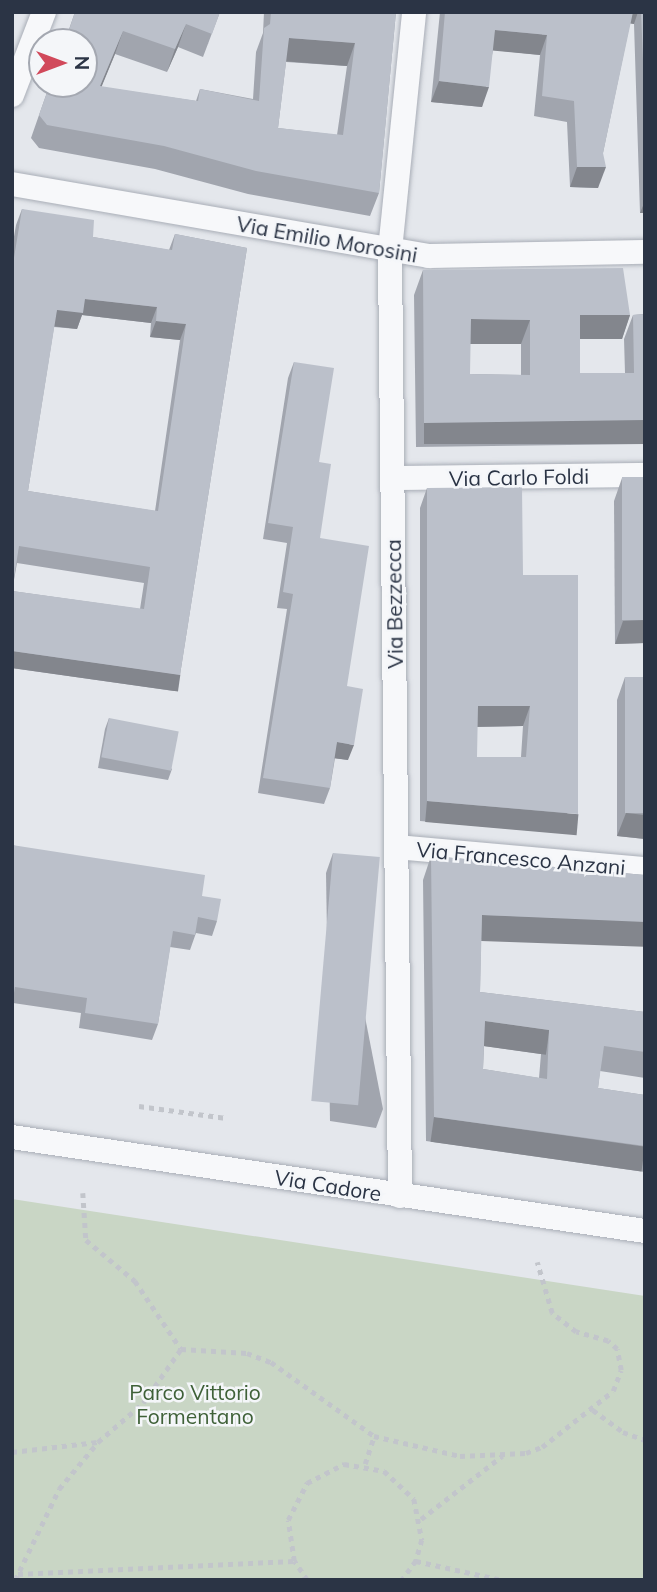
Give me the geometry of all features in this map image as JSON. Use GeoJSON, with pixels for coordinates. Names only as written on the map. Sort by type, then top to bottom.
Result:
{"type":"FeatureCollection","features":[{"type":"Feature","properties":{"kind":"street"},"geometry":{"type":"LineString","coordinates":[[12,95],[44,12]]}},
{"type":"Feature","properties":{"kind":"street","name":"Via Bezzecca"},"geometry":{"type":"LineString","coordinates":[[400,1196],[390,250],[414,12]]}},
{"type":"Feature","properties":{"kind":"street","name":"Via Emilio Morosini"},"geometry":{"type":"LineString","coordinates":[[12,184],[429,256],[645,252]]}},
{"type":"Feature","properties":{"kind":"street","name":"Via Carlo Foldi"},"geometry":{"type":"LineString","coordinates":[[393,478],[645,475]]}},
{"type":"Feature","properties":{"kind":"street","name":"Via Francesco Anzani"},"geometry":{"type":"LineString","coordinates":[[397,847],[645,869]]}},
{"type":"Feature","properties":{"kind":"street","name":"Via Cadore"},"geometry":{"type":"LineString","coordinates":[[12,1137],[645,1231]]}},
{"type":"Feature","properties":{"kind":"path"},"geometry":{"type":"LineString","coordinates":[[139,1106],[226,1118]]}},
{"type":"Feature","properties":{"kind":"path"},"geometry":{"type":"LineString","coordinates":[[83,1193],[86,1241],[135,1281],[181,1349]]}},
{"type":"Feature","properties":{"kind":"path"},"geometry":{"type":"LineString","coordinates":[[181,1349],[247,1353],[271,1362],[374,1436],[446,1454],[503,1456],[542,1447],[593,1410],[617,1385],[621,1370],[617,1349],[608,1341],[576,1332],[552,1313],[537,1262]]}},
{"type":"Feature","properties":{"kind":"path"},"geometry":{"type":"LineString","coordinates":[[15,1580],[59,1489],[98,1441],[143,1403],[181,1349]]}},
{"type":"Feature","properties":{"kind":"path"},"geometry":{"type":"LineString","coordinates":[[593,1410],[623,1432],[645,1440]]}},
{"type":"Feature","properties":{"kind":"path"},"geometry":{"type":"LineString","coordinates":[[365,1464],[374,1436]]}},
{"type":"Feature","properties":{"kind":"path"},"geometry":{"type":"LineString","coordinates":[[12,1452],[98,1441]]}},
{"type":"Feature","properties":{"kind":"path"},"geometry":{"type":"LineString","coordinates":[[421,1519],[503,1456]]}},
{"type":"Feature","properties":{"kind":"path"},"geometry":{"type":"LineString","coordinates":[[307,1580],[294,1561],[288,1520],[307,1483],[344,1464],[365,1464],[401,1482],[421,1519],[422,1540],[416,1561],[402,1580]]}},
{"type":"Feature","properties":{"kind":"path"},"geometry":{"type":"LineString","coordinates":[[18,1574],[294,1561]]}},
{"type":"Feature","properties":{"kind":"path"},"geometry":{"type":"LineString","coordinates":[[416,1561],[502,1580]]}},
{"type":"Feature","properties":{"kind":"green space","name":"Parco Vittorio Formentano"},"geometry":{"type":"Polygon","coordinates":[[[12,1199],[645,1296],[645,1580],[12,1580],[12,1199]]]}},
{"type":"Feature","properties":{"kind":"building"},"geometry":{"type":"Polygon","coordinates":[[[75,12],[220,12],[212,34],[186,24],[175,49],[123,31],[100,86],[198,101],[200,89],[259,101],[264,28],[270,24],[271,12],[396,12],[379,193],[256,171],[164,146],[47,125],[39,115],[45,98],[98,98],[98,28],[70,28],[75,12]],[[289,38],[278,128],[343,135],[355,43],[289,38]]]}},
{"type":"Feature","properties":{"kind":"building"},"geometry":{"type":"Polygon","coordinates":[[[445,12],[633,12],[603,153],[606,167],[577,167],[574,101],[542,96],[547,35],[495,30],[489,87],[439,81],[445,12]]]}},
{"type":"Feature","properties":{"kind":"building"},"geometry":{"type":"Polygon","coordinates":[[[641,12],[645,12],[645,108],[641,12]]]}},
{"type":"Feature","properties":{"kind":"building"},"geometry":{"type":"Polygon","coordinates":[[[22,209],[94,220],[93,237],[172,250],[175,234],[247,248],[180,675],[12,651],[12,591],[12,270],[22,209]],[[85,299],[83,313],[57,310],[28,491],[158,511],[186,324],[156,321],[157,307],[85,299]],[[19,546],[12,591],[144,609],[150,567],[19,546]]]}},
{"type":"Feature","properties":{"kind":"building"},"geometry":{"type":"Polygon","coordinates":[[[623,268],[630,315],[580,315],[580,373],[634,373],[633,315],[645,314],[645,420],[424,423],[423,270],[623,268]],[[471,319],[470,374],[530,375],[530,320],[471,319]]]}},
{"type":"Feature","properties":{"kind":"building"},"geometry":{"type":"Polygon","coordinates":[[[294,362],[334,368],[319,462],[331,464],[320,538],[369,546],[347,686],[363,689],[354,745],[337,742],[330,788],[263,778],[293,594],[283,592],[293,527],[268,523],[294,362]]]}},
{"type":"Feature","properties":{"kind":"building"},"geometry":{"type":"Polygon","coordinates":[[[622,477],[645,477],[645,620],[622,620],[622,477]]]}},
{"type":"Feature","properties":{"kind":"building"},"geometry":{"type":"Polygon","coordinates":[[[522,487],[523,575],[578,575],[578,814],[427,801],[427,488],[522,487]],[[478,706],[477,757],[526,757],[530,706],[478,706]]]}},
{"type":"Feature","properties":{"kind":"building"},"geometry":{"type":"Polygon","coordinates":[[[625,677],[645,677],[645,813],[625,813],[625,677]]]}},
{"type":"Feature","properties":{"kind":"building"},"geometry":{"type":"Polygon","coordinates":[[[109,718],[179,732],[171,771],[101,757],[109,718]]]}},
{"type":"Feature","properties":{"kind":"building"},"geometry":{"type":"Polygon","coordinates":[[[12,845],[205,875],[202,896],[221,899],[217,921],[198,917],[195,935],[173,931],[158,1024],[85,1013],[87,998],[15,987],[12,1005],[12,845]]]}},
{"type":"Feature","properties":{"kind":"building"},"geometry":{"type":"Polygon","coordinates":[[[333,853],[380,857],[358,1105],[311,1101],[333,853]]]}},
{"type":"Feature","properties":{"kind":"building"},"geometry":{"type":"Polygon","coordinates":[[[431,856],[645,875],[645,922],[482,915],[480,992],[645,1012],[645,1052],[604,1046],[598,1088],[645,1095],[645,1146],[434,1117],[431,856]],[[485,1021],[483,1069],[547,1079],[549,1030],[485,1021]]]}}]}
